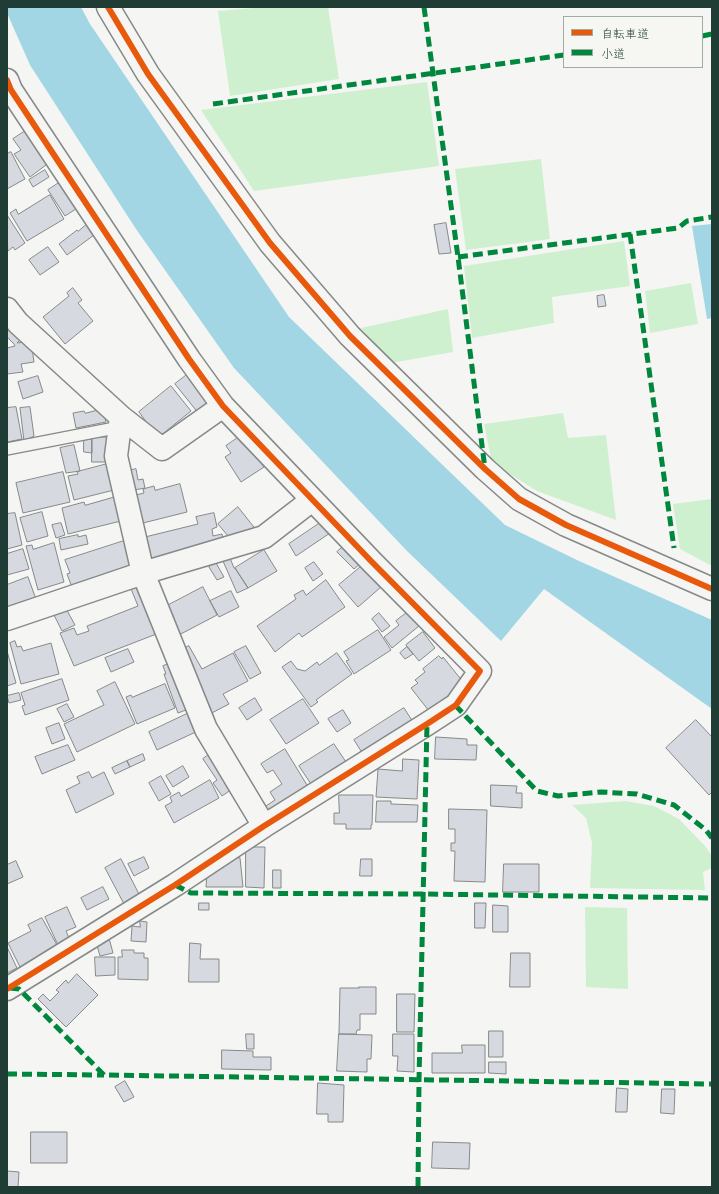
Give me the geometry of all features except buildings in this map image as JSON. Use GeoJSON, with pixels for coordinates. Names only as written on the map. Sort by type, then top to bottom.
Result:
{"type":"FeatureCollection","features":[{"type":"Feature","properties":{"kind":"street"},"geometry":{"type":"LineString","coordinates":[[108,7],[148,74],[270,243],[350,336],[485,469],[519,499],[566,525],[712,590]]}},
{"type":"Feature","properties":{"kind":"street"},"geometry":{"type":"LineString","coordinates":[[8,88],[185,352],[223,406],[371,562],[480,671],[456,704],[427,724],[264,826],[175,885],[8,987]]}},
{"type":"Feature","properties":{"kind":"street"},"geometry":{"type":"LineString","coordinates":[[7,309],[18,323],[120,422],[162,449],[223,406]]}},
{"type":"Feature","properties":{"kind":"street"},"geometry":{"type":"LineString","coordinates":[[120,422],[116,456],[143,573],[206,729],[264,826]]}},
{"type":"Feature","properties":{"kind":"street"},"geometry":{"type":"LineString","coordinates":[[7,619],[143,573],[264,537],[312,500]]}},
{"type":"Feature","properties":{"kind":"lane"},"geometry":{"type":"LineString","coordinates":[[7,449],[120,422]]}},
{"type":"Feature","properties":{"kind":"green space"},"geometry":{"type":"Polygon","coordinates":[[[266,7],[328,7],[339,79],[230,96],[218,11],[266,7]]]}},
{"type":"Feature","properties":{"kind":"green space"},"geometry":{"type":"Polygon","coordinates":[[[427,82],[439,166],[254,191],[201,110],[427,82]]]}},
{"type":"Feature","properties":{"kind":"green space"},"geometry":{"type":"Polygon","coordinates":[[[541,159],[550,239],[466,250],[455,169],[541,159]]]}},
{"type":"Feature","properties":{"kind":"green space"},"geometry":{"type":"Polygon","coordinates":[[[624,241],[630,286],[552,297],[554,323],[472,338],[464,266],[624,241]]]}},
{"type":"Feature","properties":{"kind":"green space"},"geometry":{"type":"Polygon","coordinates":[[[691,283],[698,324],[650,333],[645,291],[691,283]]]}},
{"type":"Feature","properties":{"kind":"green space"},"geometry":{"type":"Polygon","coordinates":[[[448,309],[453,352],[391,363],[361,328],[448,309]]]}},
{"type":"Feature","properties":{"kind":"green space"},"geometry":{"type":"Polygon","coordinates":[[[563,413],[568,438],[606,435],[616,520],[537,491],[492,463],[484,424],[563,413]]]}},
{"type":"Feature","properties":{"kind":"green space"},"geometry":{"type":"Polygon","coordinates":[[[712,499],[712,566],[680,549],[673,504],[712,499]]]}},
{"type":"Feature","properties":{"kind":"green space"},"geometry":{"type":"Polygon","coordinates":[[[625,801],[654,806],[679,819],[705,846],[712,856],[712,868],[703,872],[705,890],[590,888],[592,843],[586,818],[572,805],[625,801]]]}},
{"type":"Feature","properties":{"kind":"green space"},"geometry":{"type":"Polygon","coordinates":[[[585,907],[627,908],[628,989],[586,987],[585,907]]]}},
{"type":"Feature","properties":{"kind":"water"},"geometry":{"type":"Polygon","coordinates":[[[7,7],[81,7],[90,24],[289,317],[505,525],[579,561],[712,620],[712,709],[544,589],[501,641],[407,551],[234,368],[136,229],[30,65],[7,13],[7,7]]]}},
{"type":"Feature","properties":{"kind":"water"},"geometry":{"type":"Polygon","coordinates":[[[712,224],[712,318],[707,319],[692,226],[712,224]]]}},
{"type":"Feature","properties":{"kind":"marked path"},"geometry":{"type":"LineString","coordinates":[[424,7],[485,469]]}},
{"type":"Feature","properties":{"kind":"marked path"},"geometry":{"type":"LineString","coordinates":[[703,36],[712,34]]}},
{"type":"Feature","properties":{"kind":"marked path"},"geometry":{"type":"LineString","coordinates":[[213,104],[563,55]]}},
{"type":"Feature","properties":{"kind":"marked path"},"geometry":{"type":"LineString","coordinates":[[458,257],[678,228],[687,221],[712,217]]}},
{"type":"Feature","properties":{"kind":"marked path"},"geometry":{"type":"LineString","coordinates":[[630,234],[674,548]]}},
{"type":"Feature","properties":{"kind":"marked path"},"geometry":{"type":"LineString","coordinates":[[455,705],[537,791],[558,796],[601,792],[637,794],[674,805],[706,830],[712,838]]}},
{"type":"Feature","properties":{"kind":"marked path"},"geometry":{"type":"LineString","coordinates":[[418,1187],[427,724]]}},
{"type":"Feature","properties":{"kind":"marked path"},"geometry":{"type":"LineString","coordinates":[[175,885],[191,893],[423,894],[712,898]]}},
{"type":"Feature","properties":{"kind":"marked path"},"geometry":{"type":"LineString","coordinates":[[10,988],[19,989],[104,1075],[712,1084]]}},
{"type":"Feature","properties":{"kind":"marked path"},"geometry":{"type":"LineString","coordinates":[[7,1074],[104,1075]]}},
{"type":"Feature","properties":{"kind":"cycle path"},"geometry":{"type":"LineString","coordinates":[[108,7],[148,74],[270,243],[350,336],[485,469],[519,499],[566,525],[712,589]]}},
{"type":"Feature","properties":{"kind":"cycle path"},"geometry":{"type":"LineString","coordinates":[[7,80],[11,90],[189,359],[223,406],[371,561],[480,671],[456,705],[264,826],[175,885],[7,989]]}}]}
